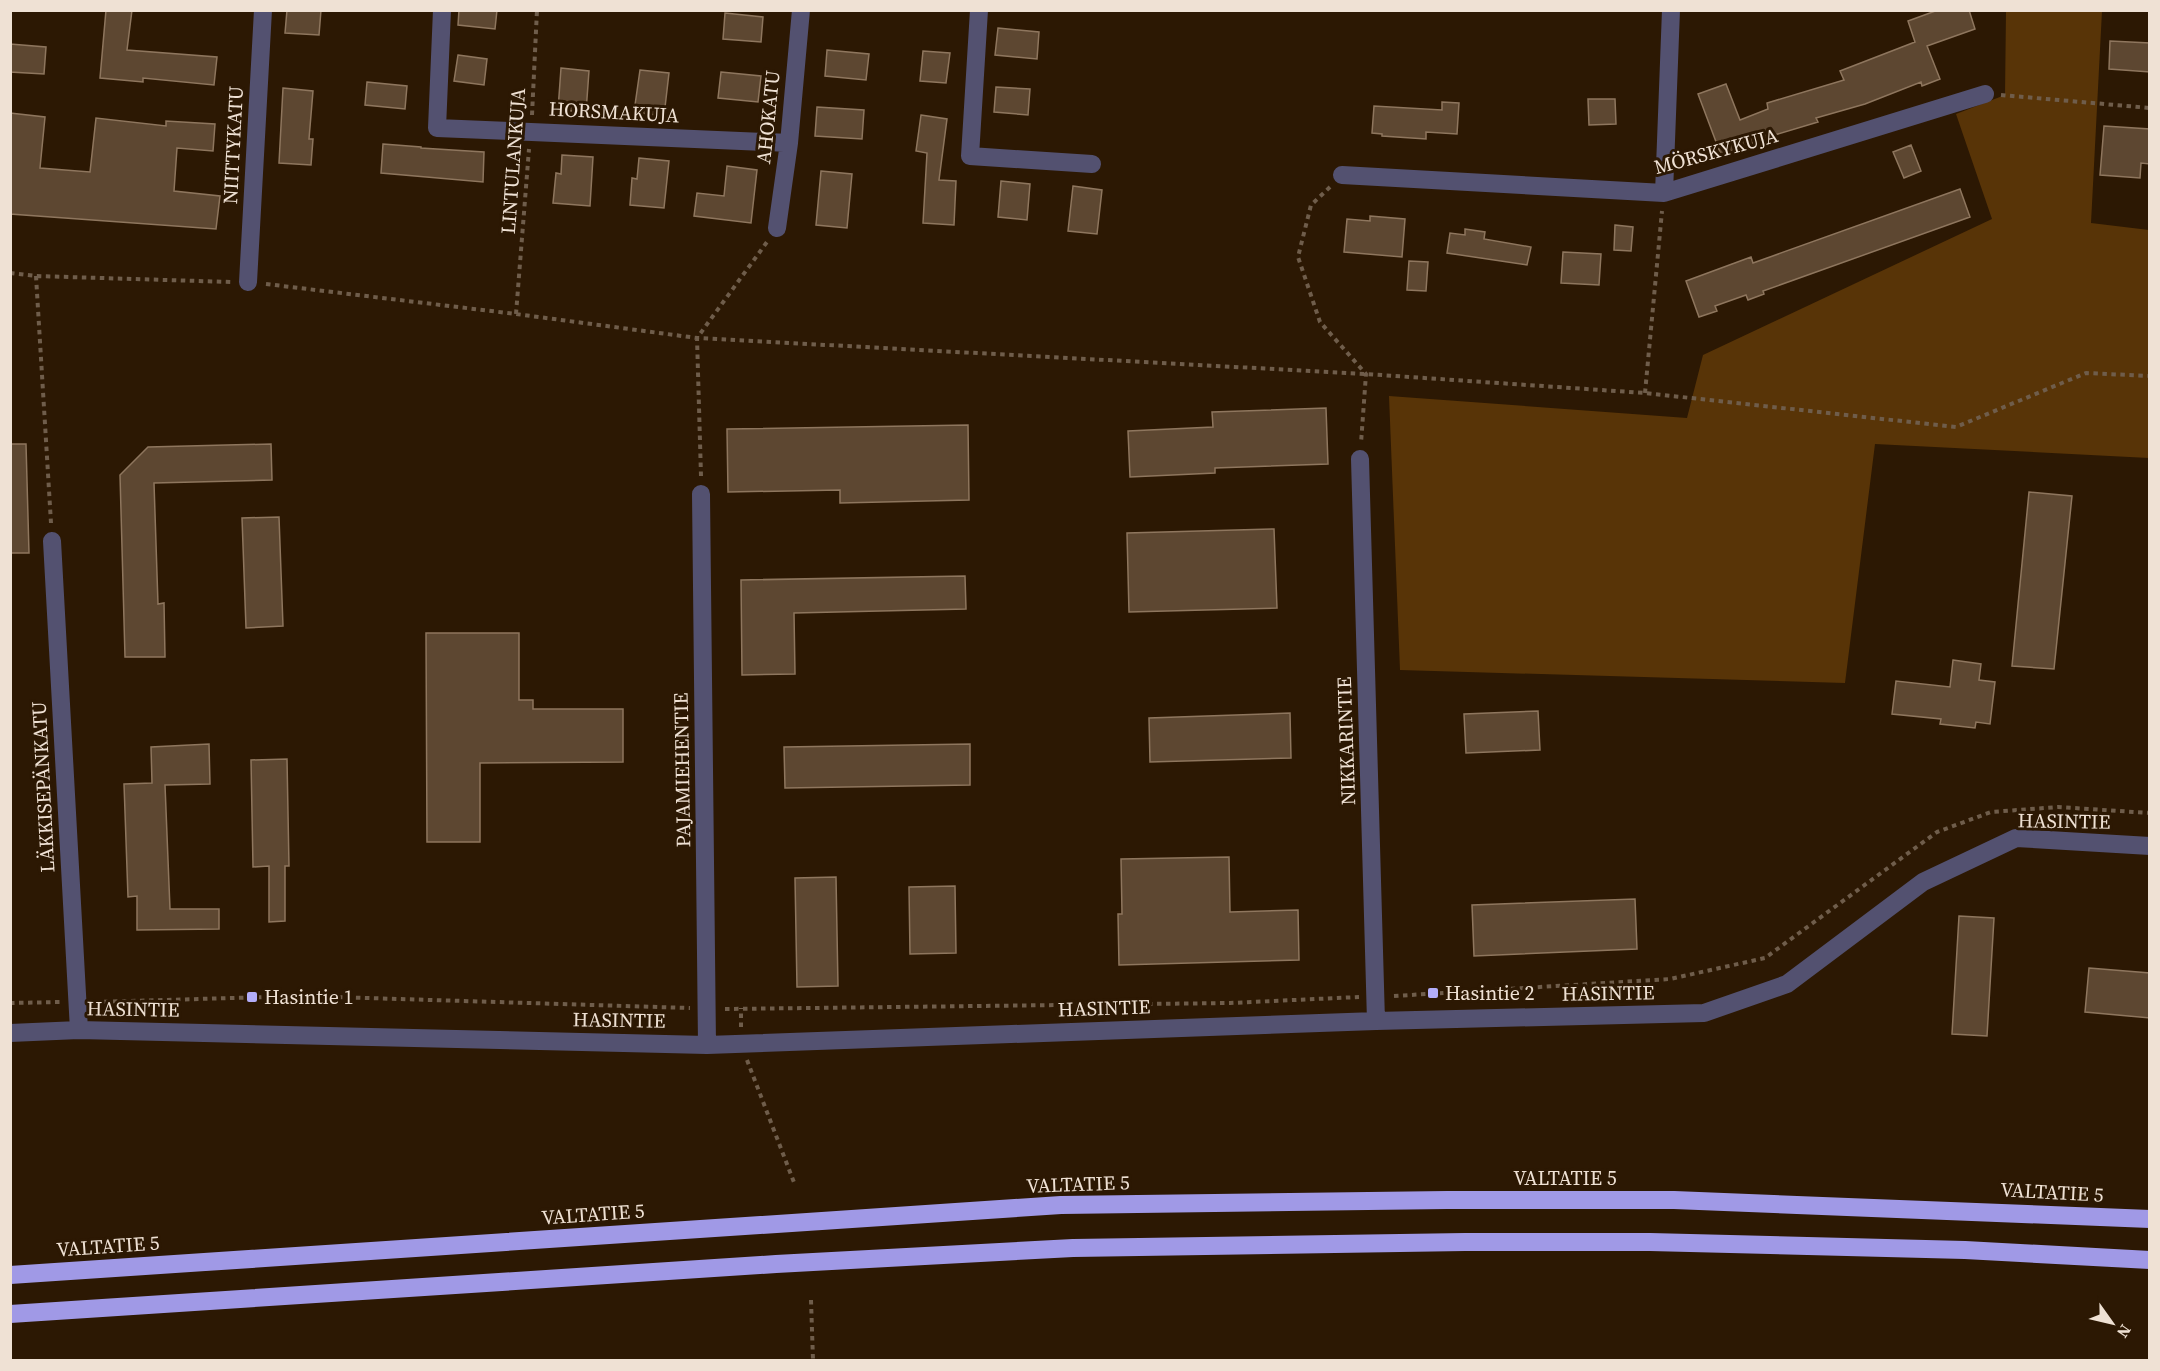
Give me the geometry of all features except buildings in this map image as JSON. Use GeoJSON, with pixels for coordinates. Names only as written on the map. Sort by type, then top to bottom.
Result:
{"type":"FeatureCollection","features":[{"type":"Feature","properties":{"kind":"highway","name":"VALTATIE 5"},"geometry":{"type":"LineString","coordinates":[[10,1275],[1061,1205],[1447,1200],[1674,1200],[2150,1219]]}},
{"type":"Feature","properties":{"kind":"highway"},"geometry":{"type":"LineString","coordinates":[[10,1314],[1073,1248],[1465,1242],[1650,1242],[1965,1250],[2150,1260]]}},
{"type":"Feature","properties":{"kind":"highway"},"geometry":{"type":"LineString","coordinates":[[10,1263],[100,1269]]}},
{"type":"Feature","properties":{"kind":"street","name":"NIITTYKATU"},"geometry":{"type":"LineString","coordinates":[[248,282],[263,10]]}},
{"type":"Feature","properties":{"kind":"street","name":"HORSMAKUJA"},"geometry":{"type":"LineString","coordinates":[[442,10],[437,128],[789,143]]}},
{"type":"Feature","properties":{"kind":"street","name":"AHOKATU"},"geometry":{"type":"LineString","coordinates":[[777,228],[789,143],[801,10]]}},
{"type":"Feature","properties":{"kind":"street"},"geometry":{"type":"LineString","coordinates":[[979,10],[970,156],[1092,164]]}},
{"type":"Feature","properties":{"kind":"street"},"geometry":{"type":"LineString","coordinates":[[1664,192],[1671,10]]}},
{"type":"Feature","properties":{"kind":"street","name":"MÖRSKYKUJA"},"geometry":{"type":"LineString","coordinates":[[1342,175],[1664,192],[1985,94]]}},
{"type":"Feature","properties":{"kind":"street","name":"NIKKARINTIE"},"geometry":{"type":"LineString","coordinates":[[1360,459],[1376,1021]]}},
{"type":"Feature","properties":{"kind":"street","name":"PAJAMIEHENTIE"},"geometry":{"type":"LineString","coordinates":[[701,494],[707,1045]]}},
{"type":"Feature","properties":{"kind":"street","name":"LÄKKISEPÄNKATU"},"geometry":{"type":"LineString","coordinates":[[52,542],[79,1030]]}},
{"type":"Feature","properties":{"kind":"street","name":"HASINTIE"},"geometry":{"type":"LineString","coordinates":[[10,1033],[79,1030],[707,1045],[1376,1021],[1704,1013],[1787,984],[1923,882],[2016,838],[2150,846]]}},
{"type":"Feature","properties":{"kind":"path","name":"LINTULANKUJA"},"geometry":{"type":"LineString","coordinates":[[516,314],[531,131],[537,10]]}},
{"type":"Feature","properties":{"kind":"path"},"geometry":{"type":"LineString","coordinates":[[1985,94],[2150,108]]}},
{"type":"Feature","properties":{"kind":"path"},"geometry":{"type":"LineString","coordinates":[[1342,175],[1311,206],[1298,257],[1320,322],[1366,374],[1360,459]]}},
{"type":"Feature","properties":{"kind":"path"},"geometry":{"type":"LineString","coordinates":[[1645,393],[1664,192]]}},
{"type":"Feature","properties":{"kind":"path"},"geometry":{"type":"LineString","coordinates":[[701,494],[697,338],[777,228]]}},
{"type":"Feature","properties":{"kind":"path"},"geometry":{"type":"LineString","coordinates":[[10,273],[36,276],[248,282],[697,338],[1366,374],[1645,393],[1956,427],[2086,373],[2150,375]]}},
{"type":"Feature","properties":{"kind":"path"},"geometry":{"type":"LineString","coordinates":[[36,276],[52,542]]}},
{"type":"Feature","properties":{"kind":"path"},"geometry":{"type":"LineString","coordinates":[[10,1003],[302,996],[707,1009],[1230,1003],[1376,997],[1670,979],[1766,958],[1937,832],[1991,812],[2058,807],[2150,813]]}},
{"type":"Feature","properties":{"kind":"path"},"geometry":{"type":"LineString","coordinates":[[741,1008],[741,1044],[795,1185]]}},
{"type":"Feature","properties":{"kind":"path"},"geometry":{"type":"LineString","coordinates":[[811,1300],[813,1360]]}},
{"type":"Feature","properties":{"kind":"shaded area"},"geometry":{"type":"Polygon","coordinates":[[[2006,11],[2102,11],[2091,223],[2149,230],[2149,458],[1875,444],[1845,683],[1400,670],[1389,396],[1687,418],[1703,355],[1992,219],[1956,114],[2005,95],[2006,11]]]}},
{"type":"Feature","properties":{"kind":"place","name":"Hasintie 2"},"geometry":{"type":"Point","coordinates":[1433,993]}},
{"type":"Feature","properties":{"kind":"place","name":"Hasintie 1"},"geometry":{"type":"Point","coordinates":[252,997]}}]}
